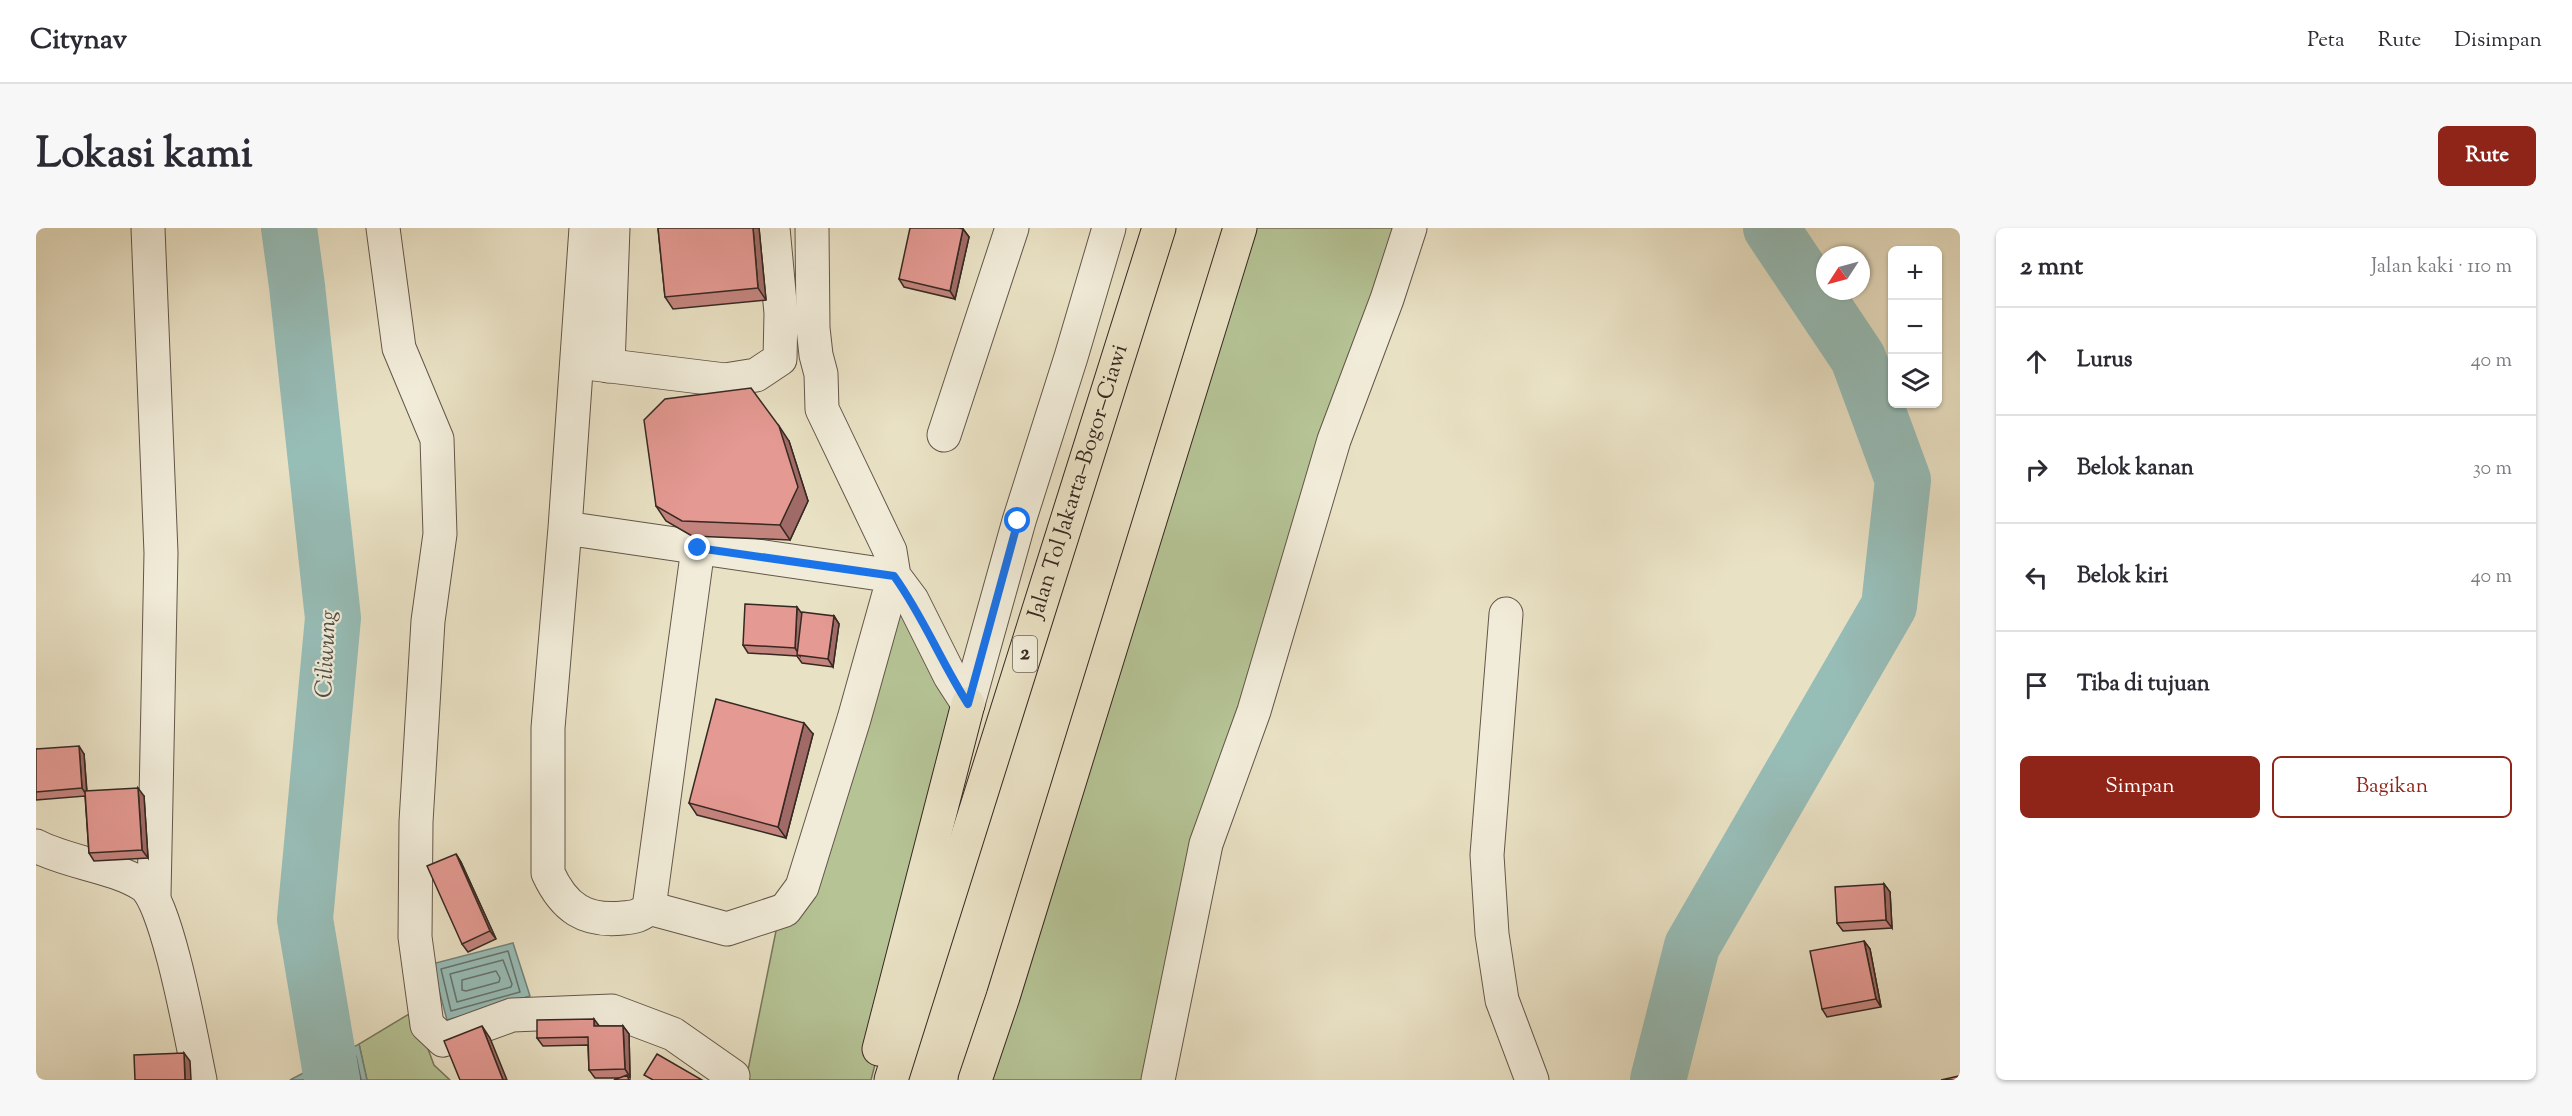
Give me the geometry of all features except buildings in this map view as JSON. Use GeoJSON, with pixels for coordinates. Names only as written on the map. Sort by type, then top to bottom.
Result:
{"type":"FeatureCollection","features":[{"type":"Feature","properties":{"kind":"highway","name":"Jalan Tol Jakarta–Bogor–Ciawi"},"geometry":{"type":"LineString","coordinates":[[891,1080],[1158,228]]}},
{"type":"Feature","properties":{"kind":"highway"},"geometry":{"type":"LineString","coordinates":[[975,1080],[1003,997],[1240,228]]}},
{"type":"Feature","properties":{"kind":"highway"},"geometry":{"type":"LineString","coordinates":[[871,1080],[968,704]]}},
{"type":"Feature","properties":{"kind":"street"},"geometry":{"type":"LineString","coordinates":[[148,228],[161,554],[154,896],[180,984],[200,1080]]}},
{"type":"Feature","properties":{"kind":"street"},"geometry":{"type":"LineString","coordinates":[[383,228],[399,348],[437,439],[440,534],[428,621],[416,822],[415,937],[427,1025],[443,1040],[512,1015],[612,1011],[673,1034],[732,1076],[731,1080]]}},
{"type":"Feature","properties":{"kind":"street"},"geometry":{"type":"LineString","coordinates":[[586,228],[593,364]]}},
{"type":"Feature","properties":{"kind":"street"},"geometry":{"type":"LineString","coordinates":[[613,228],[565,528],[548,728],[548,873],[554,888],[569,905],[584,914],[604,920],[641,916],[649,908],[698,548]]}},
{"type":"Feature","properties":{"kind":"street"},"geometry":{"type":"LineString","coordinates":[[593,364],[725,380],[756,375],[780,359],[781,312],[773,228]]}},
{"type":"Feature","properties":{"kind":"street"},"geometry":{"type":"LineString","coordinates":[[649,908],[727,929],[785,910],[794,901],[802,887],[854,719],[894,576],[890,550],[822,409],[821,374],[813,328],[812,228]]}},
{"type":"Feature","properties":{"kind":"street"},"geometry":{"type":"LineString","coordinates":[[944,435],[1012,228]]}},
{"type":"Feature","properties":{"kind":"street"},"geometry":{"type":"LineString","coordinates":[[968,704],[1018,521],[1071,357],[1109,228]]}},
{"type":"Feature","properties":{"kind":"street"},"geometry":{"type":"LineString","coordinates":[[1158,1080],[1206,844],[1254,711],[1334,440],[1387,299],[1410,228]]}},
{"type":"Feature","properties":{"kind":"street"},"geometry":{"type":"LineString","coordinates":[[565,528],[894,576],[912,600],[950,676],[968,704]]}},
{"type":"Feature","properties":{"kind":"street"},"geometry":{"type":"LineString","coordinates":[[1506,614],[1487,855],[1492,934],[1502,1000],[1532,1080]]}},
{"type":"Feature","properties":{"kind":"street"},"geometry":{"type":"LineString","coordinates":[[44,850],[130,878],[146,886],[154,896]]}},
{"type":"Feature","properties":{"kind":"green space"},"geometry":{"type":"Polygon","coordinates":[[[1240,228],[1409,228],[1330,456],[1158,1080],[970,1080],[1240,228]]]}},
{"type":"Feature","properties":{"kind":"green space"},"geometry":{"type":"Polygon","coordinates":[[[894,576],[968,704],[871,1080],[746,1080],[780,911],[894,576]]]}},
{"type":"Feature","properties":{"kind":"green space"},"geometry":{"type":"Polygon","coordinates":[[[414,1011],[434,1065],[450,1080],[367,1080],[359,1044],[414,1011]]]}},
{"type":"Feature","properties":{"kind":"water"},"geometry":{"type":"Polygon","coordinates":[[[513,943],[530,996],[447,1020],[432,964],[513,943]]]}},
{"type":"Feature","properties":{"kind":"water"},"geometry":{"type":"Polygon","coordinates":[[[359,1044],[367,1080],[290,1080],[359,1044]]]}},
{"type":"Feature","properties":{"kind":"waterway","name":"Ciliwung"},"geometry":{"type":"LineString","coordinates":[[289,228],[333,618],[305,919],[332,1080]]}},
{"type":"Feature","properties":{"kind":"waterway"},"geometry":{"type":"LineString","coordinates":[[1658,1080],[1692,946],[1889,606],[1903,480],[1858,358],[1771,228]]}},
{"type":"Feature","properties":{"kind":"route"},"geometry":{"type":"LineString","coordinates":[[698,548],[894,576],[912,600],[950,676],[968,704],[1018,521]]}}]}
